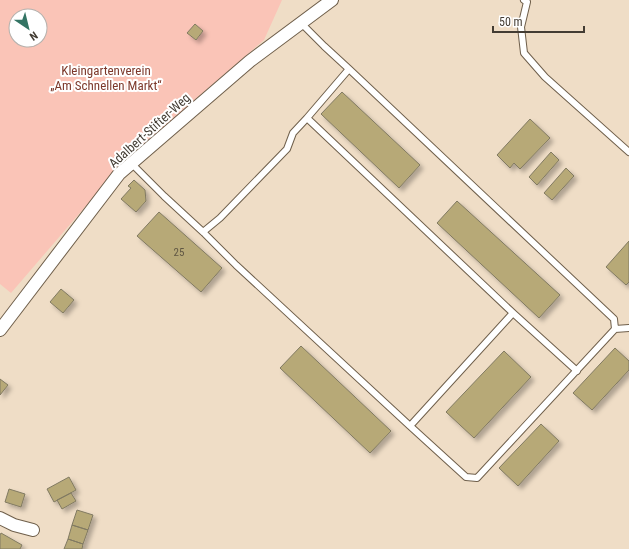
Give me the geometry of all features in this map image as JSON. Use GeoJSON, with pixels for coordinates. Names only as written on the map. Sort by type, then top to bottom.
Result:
{"type":"FeatureCollection","features":[{"type":"Feature","properties":{"kind":"street","name":"Adalbert-Stifter-Weg"},"geometry":{"type":"LineString","coordinates":[[0,330],[119,174],[245,65],[332,0]]}},
{"type":"Feature","properties":{"kind":"street"},"geometry":{"type":"LineString","coordinates":[[0,518],[14,525],[33,530]]}},
{"type":"Feature","properties":{"kind":"lane"},"geometry":{"type":"LineString","coordinates":[[524,0],[527,2],[520,27],[524,52],[545,78],[629,152]]}},
{"type":"Feature","properties":{"kind":"lane"},"geometry":{"type":"LineString","coordinates":[[301,23],[614,319],[615,329]]}},
{"type":"Feature","properties":{"kind":"lane"},"geometry":{"type":"LineString","coordinates":[[203,232],[220,218],[287,149],[293,133],[349,69]]}},
{"type":"Feature","properties":{"kind":"lane"},"geometry":{"type":"LineString","coordinates":[[307,118],[513,313],[577,371]]}},
{"type":"Feature","properties":{"kind":"lane"},"geometry":{"type":"LineString","coordinates":[[131,163],[236,265],[466,477],[477,478],[615,329],[629,328]]}},
{"type":"Feature","properties":{"kind":"lane"},"geometry":{"type":"LineString","coordinates":[[410,426],[513,313]]}},
{"type":"Feature","properties":{"kind":"green space","name":"Kleingartenverein „Am Schnellen Markt“"},"geometry":{"type":"Polygon","coordinates":[[[0,0],[282,0],[264,40],[122,164],[11,293],[0,284],[0,0]]]}},
{"type":"Feature","properties":{"kind":"building"},"geometry":{"type":"Polygon","coordinates":[[[195,24],[203,31],[196,40],[187,33],[195,24]]]}},
{"type":"Feature","properties":{"kind":"building"},"geometry":{"type":"Polygon","coordinates":[[[342,92],[420,165],[399,188],[321,114],[342,92]]]}},
{"type":"Feature","properties":{"kind":"building"},"geometry":{"type":"Polygon","coordinates":[[[530,119],[550,138],[520,169],[514,163],[510,168],[497,155],[530,119]]]}},
{"type":"Feature","properties":{"kind":"building"},"geometry":{"type":"Polygon","coordinates":[[[551,152],[559,160],[537,185],[529,177],[551,152]]]}},
{"type":"Feature","properties":{"kind":"building"},"geometry":{"type":"Polygon","coordinates":[[[566,168],[574,176],[552,200],[544,193],[566,168]]]}},
{"type":"Feature","properties":{"kind":"building"},"geometry":{"type":"Polygon","coordinates":[[[134,180],[145,190],[146,201],[136,212],[121,199],[131,188],[128,186],[134,180]]]}},
{"type":"Feature","properties":{"kind":"building"},"geometry":{"type":"Polygon","coordinates":[[[457,201],[560,295],[539,318],[437,223],[457,201]]]}},
{"type":"Feature","properties":{"kind":"building"},"geometry":{"type":"Polygon","coordinates":[[[159,212],[222,268],[201,292],[137,236],[159,212]]]}},
{"type":"Feature","properties":{"kind":"building"},"geometry":{"type":"Polygon","coordinates":[[[629,241],[629,282],[626,285],[606,267],[629,241]]]}},
{"type":"Feature","properties":{"kind":"building"},"geometry":{"type":"Polygon","coordinates":[[[61,289],[74,300],[63,313],[50,302],[61,289]]]}},
{"type":"Feature","properties":{"kind":"building"},"geometry":{"type":"Polygon","coordinates":[[[301,346],[391,431],[370,453],[280,368],[301,346]]]}},
{"type":"Feature","properties":{"kind":"building"},"geometry":{"type":"Polygon","coordinates":[[[615,348],[629,361],[629,370],[592,410],[573,393],[615,348]]]}},
{"type":"Feature","properties":{"kind":"building"},"geometry":{"type":"Polygon","coordinates":[[[504,351],[531,377],[474,438],[446,412],[504,351]]]}},
{"type":"Feature","properties":{"kind":"building"},"geometry":{"type":"Polygon","coordinates":[[[0,379],[8,385],[0,395],[0,379]]]}},
{"type":"Feature","properties":{"kind":"building"},"geometry":{"type":"Polygon","coordinates":[[[541,424],[559,441],[518,486],[499,468],[541,424]]]}},
{"type":"Feature","properties":{"kind":"building"},"geometry":{"type":"Polygon","coordinates":[[[69,477],[76,490],[54,502],[47,489],[69,477]]]}},
{"type":"Feature","properties":{"kind":"building"},"geometry":{"type":"Polygon","coordinates":[[[9,489],[25,494],[21,507],[5,502],[9,489]]]}},
{"type":"Feature","properties":{"kind":"building"},"geometry":{"type":"Polygon","coordinates":[[[71,493],[76,501],[62,509],[57,500],[71,493]]]}},
{"type":"Feature","properties":{"kind":"building"},"geometry":{"type":"Polygon","coordinates":[[[77,510],[93,515],[88,530],[72,525],[77,510]]]}},
{"type":"Feature","properties":{"kind":"building"},"geometry":{"type":"Polygon","coordinates":[[[72,525],[88,530],[83,544],[68,539],[72,525]]]}},
{"type":"Feature","properties":{"kind":"building"},"geometry":{"type":"Polygon","coordinates":[[[1,533],[22,545],[20,549],[0,549],[1,533]]]}},
{"type":"Feature","properties":{"kind":"building"},"geometry":{"type":"Polygon","coordinates":[[[68,539],[83,544],[82,549],[64,549],[68,539]]]}}]}
